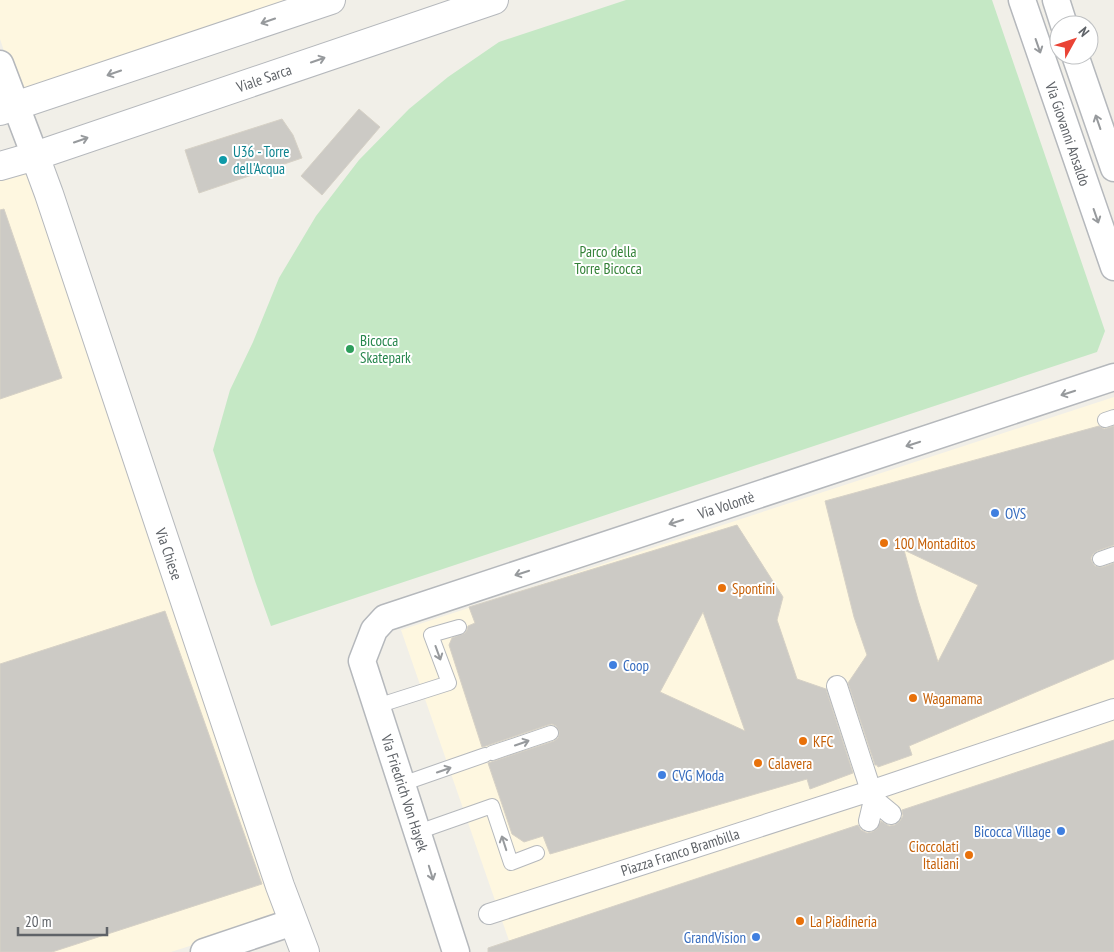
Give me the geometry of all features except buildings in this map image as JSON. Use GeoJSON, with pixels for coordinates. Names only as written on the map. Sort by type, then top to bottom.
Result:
{"type":"FeatureCollection","features":[{"type":"Feature","properties":{"kind":"street"},"geometry":{"type":"LineString","coordinates":[[8,108],[331,0]]}},
{"type":"Feature","properties":{"kind":"street","name":"Viale Sarca"},"geometry":{"type":"LineString","coordinates":[[0,166],[35,156],[494,0]]}},
{"type":"Feature","properties":{"kind":"street","name":"Via Giovanni Ansaldo"},"geometry":{"type":"LineString","coordinates":[[1022,0],[1114,267]]}},
{"type":"Feature","properties":{"kind":"street"},"geometry":{"type":"LineString","coordinates":[[1056,0],[1061,15]]}},
{"type":"Feature","properties":{"kind":"street"},"geometry":{"type":"LineString","coordinates":[[0,64],[8,108],[35,156]]}},
{"type":"Feature","properties":{"kind":"street"},"geometry":{"type":"LineString","coordinates":[[1078,65],[1114,168]]}},
{"type":"Feature","properties":{"kind":"street","name":"Via Chiese"},"geometry":{"type":"LineString","coordinates":[[35,156],[293,922],[305,952]]}},
{"type":"Feature","properties":{"kind":"street","name":"Via Volontè"},"geometry":{"type":"LineString","coordinates":[[362,661],[374,630],[385,618],[1114,377]]}},
{"type":"Feature","properties":{"kind":"street","name":"Via Friedrich Von Hayek"},"geometry":{"type":"LineString","coordinates":[[362,661],[456,952]]}},
{"type":"Feature","properties":{"kind":"street"},"geometry":{"type":"LineString","coordinates":[[838,686],[872,795],[869,821]]}},
{"type":"Feature","properties":{"kind":"street","name":"Piazza Franco Brambilla"},"geometry":{"type":"LineString","coordinates":[[489,914],[872,795],[1114,708]]}},
{"type":"Feature","properties":{"kind":"street"},"geometry":{"type":"LineString","coordinates":[[872,795],[891,814]]}},
{"type":"Feature","properties":{"kind":"street"},"geometry":{"type":"LineString","coordinates":[[204,952],[293,922]]}},
{"type":"Feature","properties":{"kind":"lane"},"geometry":{"type":"LineString","coordinates":[[1100,559],[1114,554]]}},
{"type":"Feature","properties":{"kind":"lane"},"geometry":{"type":"LineString","coordinates":[[377,706],[448,683],[431,635],[459,627]]}},
{"type":"Feature","properties":{"kind":"lane"},"geometry":{"type":"LineString","coordinates":[[402,784],[551,733]]}},
{"type":"Feature","properties":{"kind":"lane"},"geometry":{"type":"LineString","coordinates":[[418,832],[492,806],[511,863],[537,853]]}},
{"type":"Feature","properties":{"kind":"shaded area"},"geometry":{"type":"Polygon","coordinates":[[[0,0],[312,0],[19,96],[0,39],[0,0]]]}},
{"type":"Feature","properties":{"kind":"shaded area"},"geometry":{"type":"Polygon","coordinates":[[[31,166],[280,917],[171,952],[0,952],[0,176],[31,166]]]}},
{"type":"Feature","properties":{"kind":"shaded area","name":"Bicocca Village"},"geometry":{"type":"Polygon","coordinates":[[[1114,397],[1114,952],[513,952],[401,630],[1114,397]]]}},
{"type":"Feature","properties":{"kind":"green space","name":"Parco della Torre Bicocca"},"geometry":{"type":"Polygon","coordinates":[[[626,0],[992,0],[1105,331],[1097,352],[271,626],[213,450],[230,390],[253,342],[279,278],[316,216],[359,160],[409,109],[448,77],[499,42],[626,0]]]}},
{"type":"Feature","properties":{"kind":"place","name":"U36 - Torre dell'Acqua"},"geometry":{"type":"Point","coordinates":[223,160]}},
{"type":"Feature","properties":{"kind":"place","name":"Bicocca Skatepark"},"geometry":{"type":"Point","coordinates":[350,349]}},
{"type":"Feature","properties":{"kind":"place","name":"OVS"},"geometry":{"type":"Point","coordinates":[995,513]}},
{"type":"Feature","properties":{"kind":"place","name":"100 Montaditos"},"geometry":{"type":"Point","coordinates":[884,543]}},
{"type":"Feature","properties":{"kind":"place","name":"Spontini"},"geometry":{"type":"Point","coordinates":[722,588]}},
{"type":"Feature","properties":{"kind":"place","name":"Coop"},"geometry":{"type":"Point","coordinates":[613,665]}},
{"type":"Feature","properties":{"kind":"place","name":"Wagamama"},"geometry":{"type":"Point","coordinates":[913,698]}},
{"type":"Feature","properties":{"kind":"place","name":"KFC"},"geometry":{"type":"Point","coordinates":[803,741]}},
{"type":"Feature","properties":{"kind":"place","name":"Calavera"},"geometry":{"type":"Point","coordinates":[758,763]}},
{"type":"Feature","properties":{"kind":"place","name":"CVG Moda"},"geometry":{"type":"Point","coordinates":[662,775]}},
{"type":"Feature","properties":{"kind":"place","name":"Bicocca Village"},"geometry":{"type":"Point","coordinates":[1061,831]}},
{"type":"Feature","properties":{"kind":"place","name":"Cioccolati Italiani"},"geometry":{"type":"Point","coordinates":[969,855]}},
{"type":"Feature","properties":{"kind":"place","name":"La Piadineria"},"geometry":{"type":"Point","coordinates":[800,921]}},
{"type":"Feature","properties":{"kind":"place","name":"GrandVision"},"geometry":{"type":"Point","coordinates":[756,937]}}]}
